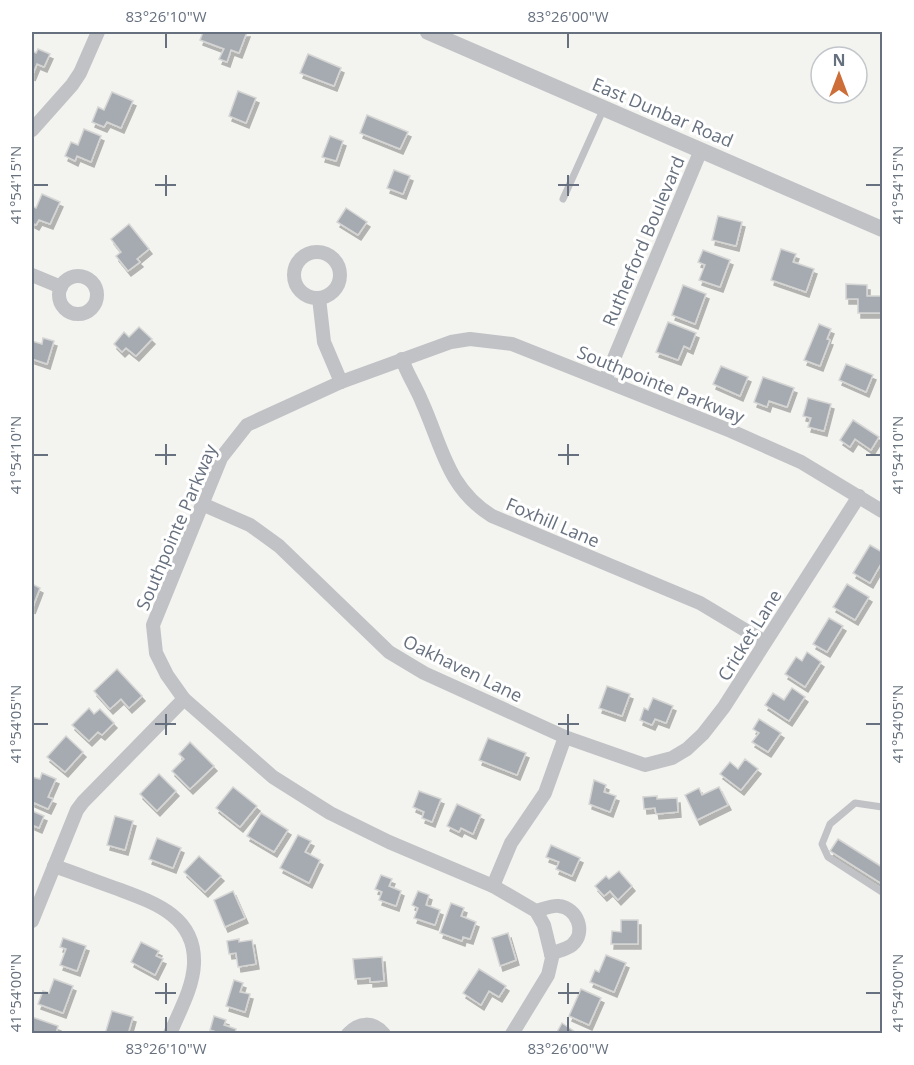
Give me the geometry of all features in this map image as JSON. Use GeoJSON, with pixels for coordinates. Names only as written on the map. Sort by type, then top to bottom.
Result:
{"type":"FeatureCollection","features":[{"type":"Feature","properties":{"kind":"street"},"geometry":{"type":"LineString","coordinates":[[32,130],[72,85],[80,73],[98,32]]}},
{"type":"Feature","properties":{"kind":"street","name":"East Dunbar Road"},"geometry":{"type":"LineString","coordinates":[[428,32],[882,229]]}},
{"type":"Feature","properties":{"kind":"street","name":"Rutherford Boulevard"},"geometry":{"type":"LineString","coordinates":[[605,380],[701,150]]}},
{"type":"Feature","properties":{"kind":"street"},"geometry":{"type":"LineString","coordinates":[[32,275],[61,287]]}},
{"type":"Feature","properties":{"kind":"street"},"geometry":{"type":"LineString","coordinates":[[319,298],[324,342],[341,382]]}},
{"type":"Feature","properties":{"kind":"street","name":"Southpointe Parkway"},"geometry":{"type":"LineString","coordinates":[[536,911],[494,886],[389,842],[330,813],[273,777],[184,699],[167,675],[156,653],[153,625],[221,458],[247,425],[341,382],[451,342],[470,339],[492,340],[512,344],[605,380],[801,462],[882,511]]}},
{"type":"Feature","properties":{"kind":"street","name":"Foxhill Lane"},"geometry":{"type":"LineString","coordinates":[[402,359],[453,475],[465,495],[480,508],[492,516],[699,603],[765,642]]}},
{"type":"Feature","properties":{"kind":"street","name":"Cricket Lane"},"geometry":{"type":"LineString","coordinates":[[645,765],[672,758],[687,749],[703,734],[724,707],[859,496]]}},
{"type":"Feature","properties":{"kind":"street","name":"Oakhaven Lane"},"geometry":{"type":"LineString","coordinates":[[202,504],[250,525],[279,546],[388,652],[424,673],[566,737],[645,765]]}},
{"type":"Feature","properties":{"kind":"street"},"geometry":{"type":"LineString","coordinates":[[32,921],[77,810],[184,699]]}},
{"type":"Feature","properties":{"kind":"street"},"geometry":{"type":"LineString","coordinates":[[494,886],[511,843],[545,792],[566,737]]}},
{"type":"Feature","properties":{"kind":"street"},"geometry":{"type":"LineString","coordinates":[[54,866],[159,905],[183,926],[194,953],[194,966],[191,981],[170,1034]]}},
{"type":"Feature","properties":{"kind":"street"},"geometry":{"type":"LineString","coordinates":[[512,1034],[548,975],[551,954],[544,925],[536,911],[562,906],[579,921],[580,935],[571,946],[551,954]]}},
{"type":"Feature","properties":{"kind":"street"},"geometry":{"type":"LineString","coordinates":[[348,1034],[354,1027],[369,1024],[384,1034]]}},
{"type":"Feature","properties":{"kind":"lane"},"geometry":{"type":"LineString","coordinates":[[563,199],[604,108]]}},
{"type":"Feature","properties":{"kind":"lane"},"geometry":{"type":"LineString","coordinates":[[882,807],[855,803],[830,824],[822,844],[828,857],[882,892]]}},
{"type":"Feature","properties":{"kind":"building"},"geometry":{"type":"Polygon","coordinates":[[[203,32],[247,32],[239,53],[231,50],[227,62],[219,59],[224,49],[200,40],[203,32]]]}},
{"type":"Feature","properties":{"kind":"building"},"geometry":{"type":"Polygon","coordinates":[[[38,49],[50,54],[44,67],[37,64],[32,76],[32,51],[36,53],[38,49]]]}},
{"type":"Feature","properties":{"kind":"building"},"geometry":{"type":"Polygon","coordinates":[[[308,54],[341,68],[334,86],[300,73],[308,54]]]}},
{"type":"Feature","properties":{"kind":"building"},"geometry":{"type":"Polygon","coordinates":[[[238,91],[256,98],[246,123],[229,116],[238,91]]]}},
{"type":"Feature","properties":{"kind":"building"},"geometry":{"type":"Polygon","coordinates":[[[112,92],[133,101],[121,128],[107,122],[104,127],[92,122],[98,107],[104,110],[112,92]]]}},
{"type":"Feature","properties":{"kind":"building"},"geometry":{"type":"Polygon","coordinates":[[[367,115],[408,132],[400,149],[360,133],[367,115]]]}},
{"type":"Feature","properties":{"kind":"building"},"geometry":{"type":"Polygon","coordinates":[[[84,129],[101,136],[91,162],[77,156],[75,161],[65,156],[71,142],[78,145],[84,129]]]}},
{"type":"Feature","properties":{"kind":"building"},"geometry":{"type":"Polygon","coordinates":[[[330,136],[343,141],[336,161],[322,157],[330,136]]]}},
{"type":"Feature","properties":{"kind":"building"},"geometry":{"type":"Polygon","coordinates":[[[394,170],[410,176],[403,194],[387,188],[394,170]]]}},
{"type":"Feature","properties":{"kind":"building"},"geometry":{"type":"Polygon","coordinates":[[[42,194],[60,202],[50,224],[39,220],[36,225],[32,223],[32,206],[36,208],[42,194]]]}},
{"type":"Feature","properties":{"kind":"building"},"geometry":{"type":"Polygon","coordinates":[[[346,208],[367,222],[358,235],[337,222],[346,208]]]}},
{"type":"Feature","properties":{"kind":"building"},"geometry":{"type":"Polygon","coordinates":[[[718,216],[742,222],[736,246],[712,240],[718,216]]]}},
{"type":"Feature","properties":{"kind":"building"},"geometry":{"type":"Polygon","coordinates":[[[129,224],[149,249],[137,259],[140,262],[128,271],[116,256],[121,252],[111,239],[129,224]]]}},
{"type":"Feature","properties":{"kind":"building"},"geometry":{"type":"Polygon","coordinates":[[[781,249],[796,254],[793,262],[814,269],[806,292],[771,280],[781,249]]]}},
{"type":"Feature","properties":{"kind":"building"},"geometry":{"type":"Polygon","coordinates":[[[703,250],[730,260],[720,287],[699,280],[705,265],[698,262],[703,250]]]}},
{"type":"Feature","properties":{"kind":"building"},"geometry":{"type":"Polygon","coordinates":[[[846,284],[867,285],[867,296],[882,296],[882,313],[858,313],[858,299],[846,299],[846,284]]]}},
{"type":"Feature","properties":{"kind":"building"},"geometry":{"type":"Polygon","coordinates":[[[683,285],[706,294],[695,324],[672,315],[683,285]]]}},
{"type":"Feature","properties":{"kind":"building"},"geometry":{"type":"Polygon","coordinates":[[[668,322],[696,333],[690,349],[684,346],[678,360],[656,352],[668,322]]]}},
{"type":"Feature","properties":{"kind":"building"},"geometry":{"type":"Polygon","coordinates":[[[819,324],[831,329],[827,339],[830,340],[820,366],[804,360],[819,324]]]}},
{"type":"Feature","properties":{"kind":"building"},"geometry":{"type":"Polygon","coordinates":[[[139,327],[152,339],[136,356],[126,348],[122,352],[114,344],[124,332],[129,337],[139,327]]]}},
{"type":"Feature","properties":{"kind":"building"},"geometry":{"type":"Polygon","coordinates":[[[43,338],[54,341],[47,364],[32,359],[32,341],[42,344],[43,338]]]}},
{"type":"Feature","properties":{"kind":"building"},"geometry":{"type":"Polygon","coordinates":[[[846,364],[873,375],[866,392],[839,380],[846,364]]]}},
{"type":"Feature","properties":{"kind":"building"},"geometry":{"type":"Polygon","coordinates":[[[721,366],[748,377],[740,396],[713,384],[721,366]]]}},
{"type":"Feature","properties":{"kind":"building"},"geometry":{"type":"Polygon","coordinates":[[[763,377],[794,388],[787,407],[769,401],[767,407],[754,402],[763,377]]]}},
{"type":"Feature","properties":{"kind":"building"},"geometry":{"type":"Polygon","coordinates":[[[808,398],[831,404],[824,431],[808,427],[811,418],[803,416],[808,398]]]}},
{"type":"Feature","properties":{"kind":"building"},"geometry":{"type":"Polygon","coordinates":[[[853,420],[879,437],[871,450],[855,439],[850,447],[840,440],[853,420]]]}},
{"type":"Feature","properties":{"kind":"building"},"geometry":{"type":"Polygon","coordinates":[[[870,545],[882,552],[882,562],[870,583],[853,573],[870,545]]]}},
{"type":"Feature","properties":{"kind":"building"},"geometry":{"type":"Polygon","coordinates":[[[32,584],[40,588],[32,609],[32,584]]]}},
{"type":"Feature","properties":{"kind":"building"},"geometry":{"type":"Polygon","coordinates":[[[847,584],[869,597],[855,620],[833,607],[847,584]]]}},
{"type":"Feature","properties":{"kind":"building"},"geometry":{"type":"Polygon","coordinates":[[[829,618],[843,626],[827,652],[813,644],[829,618]]]}},
{"type":"Feature","properties":{"kind":"building"},"geometry":{"type":"Polygon","coordinates":[[[807,652],[821,662],[805,687],[785,674],[796,657],[802,661],[807,652]]]}},
{"type":"Feature","properties":{"kind":"building"},"geometry":{"type":"Polygon","coordinates":[[[117,669],[142,696],[129,708],[121,699],[110,709],[94,691],[117,669]]]}},
{"type":"Feature","properties":{"kind":"building"},"geometry":{"type":"Polygon","coordinates":[[[607,686],[630,694],[622,716],[599,708],[607,686]]]}},
{"type":"Feature","properties":{"kind":"building"},"geometry":{"type":"Polygon","coordinates":[[[792,688],[805,697],[789,721],[765,705],[773,693],[784,700],[792,688]]]}},
{"type":"Feature","properties":{"kind":"building"},"geometry":{"type":"Polygon","coordinates":[[[653,698],[673,706],[666,723],[655,719],[652,725],[640,720],[644,708],[648,710],[653,698]]]}},
{"type":"Feature","properties":{"kind":"building"},"geometry":{"type":"Polygon","coordinates":[[[89,708],[94,714],[100,709],[114,723],[102,735],[98,732],[89,741],[72,725],[89,708]]]}},
{"type":"Feature","properties":{"kind":"building"},"geometry":{"type":"Polygon","coordinates":[[[759,719],[781,733],[768,752],[752,742],[759,733],[753,729],[759,719]]]}},
{"type":"Feature","properties":{"kind":"building"},"geometry":{"type":"Polygon","coordinates":[[[66,736],[83,752],[65,772],[47,757],[66,736]]]}},
{"type":"Feature","properties":{"kind":"building"},"geometry":{"type":"Polygon","coordinates":[[[488,738],[526,753],[517,775],[479,760],[488,738]]]}},
{"type":"Feature","properties":{"kind":"building"},"geometry":{"type":"Polygon","coordinates":[[[190,742],[214,766],[190,789],[172,771],[184,759],[179,754],[190,742]]]}},
{"type":"Feature","properties":{"kind":"building"},"geometry":{"type":"Polygon","coordinates":[[[745,759],[758,769],[741,790],[720,774],[730,762],[738,769],[745,759]]]}},
{"type":"Feature","properties":{"kind":"building"},"geometry":{"type":"Polygon","coordinates":[[[42,773],[56,779],[48,797],[53,799],[48,809],[32,802],[32,777],[40,779],[42,773]]]}},
{"type":"Feature","properties":{"kind":"building"},"geometry":{"type":"Polygon","coordinates":[[[159,774],[176,791],[157,811],[140,794],[159,774]]]}},
{"type":"Feature","properties":{"kind":"building"},"geometry":{"type":"Polygon","coordinates":[[[594,780],[606,785],[604,792],[616,796],[610,812],[589,804],[594,780]]]}},
{"type":"Feature","properties":{"kind":"building"},"geometry":{"type":"Polygon","coordinates":[[[233,787],[257,806],[240,827],[216,808],[233,787]]]}},
{"type":"Feature","properties":{"kind":"building"},"geometry":{"type":"Polygon","coordinates":[[[719,787],[728,805],[697,820],[685,795],[699,788],[702,795],[719,787]]]}},
{"type":"Feature","properties":{"kind":"building"},"geometry":{"type":"Polygon","coordinates":[[[419,791],[441,799],[432,822],[422,818],[424,812],[413,807],[419,791]]]}},
{"type":"Feature","properties":{"kind":"building"},"geometry":{"type":"Polygon","coordinates":[[[657,796],[657,799],[677,798],[678,812],[656,814],[655,808],[644,809],[643,797],[657,796]]]}},
{"type":"Feature","properties":{"kind":"building"},"geometry":{"type":"Polygon","coordinates":[[[457,804],[481,815],[473,834],[461,828],[459,832],[447,826],[457,804]]]}},
{"type":"Feature","properties":{"kind":"building"},"geometry":{"type":"Polygon","coordinates":[[[32,811],[44,816],[39,828],[32,825],[32,811]]]}},
{"type":"Feature","properties":{"kind":"building"},"geometry":{"type":"Polygon","coordinates":[[[261,813],[288,830],[274,852],[247,836],[261,813]]]}},
{"type":"Feature","properties":{"kind":"building"},"geometry":{"type":"Polygon","coordinates":[[[115,816],[133,821],[125,850],[107,845],[115,816]]]}},
{"type":"Feature","properties":{"kind":"building"},"geometry":{"type":"Polygon","coordinates":[[[298,835],[311,841],[305,852],[320,860],[309,883],[280,868],[298,835]]]}},
{"type":"Feature","properties":{"kind":"building"},"geometry":{"type":"Polygon","coordinates":[[[157,838],[181,848],[173,868],[149,859],[157,838]]]}},
{"type":"Feature","properties":{"kind":"building"},"geometry":{"type":"Polygon","coordinates":[[[838,839],[882,867],[882,884],[830,851],[838,839]]]}},
{"type":"Feature","properties":{"kind":"building"},"geometry":{"type":"Polygon","coordinates":[[[551,845],[580,858],[572,876],[556,869],[559,862],[546,857],[551,845]]]}},
{"type":"Feature","properties":{"kind":"building"},"geometry":{"type":"Polygon","coordinates":[[[199,856],[221,876],[205,892],[184,872],[199,856]]]}},
{"type":"Feature","properties":{"kind":"building"},"geometry":{"type":"Polygon","coordinates":[[[619,871],[632,886],[618,900],[610,891],[604,896],[595,886],[606,876],[609,879],[619,871]]]}},
{"type":"Feature","properties":{"kind":"building"},"geometry":{"type":"Polygon","coordinates":[[[381,875],[392,879],[389,886],[401,891],[396,906],[379,900],[382,892],[375,889],[381,875]]]}},
{"type":"Feature","properties":{"kind":"building"},"geometry":{"type":"Polygon","coordinates":[[[233,891],[245,918],[225,927],[214,900],[233,891]]]}},
{"type":"Feature","properties":{"kind":"building"},"geometry":{"type":"Polygon","coordinates":[[[418,891],[429,895],[426,905],[440,910],[435,925],[414,918],[418,908],[412,905],[418,891]]]}},
{"type":"Feature","properties":{"kind":"building"},"geometry":{"type":"Polygon","coordinates":[[[451,903],[464,908],[461,916],[476,922],[470,939],[463,937],[462,941],[440,933],[451,903]]]}},
{"type":"Feature","properties":{"kind":"building"},"geometry":{"type":"Polygon","coordinates":[[[621,920],[638,920],[638,944],[611,944],[612,931],[621,932],[621,920]]]}},
{"type":"Feature","properties":{"kind":"building"},"geometry":{"type":"Polygon","coordinates":[[[508,933],[516,960],[500,966],[492,938],[508,933]]]}},
{"type":"Feature","properties":{"kind":"building"},"geometry":{"type":"Polygon","coordinates":[[[63,938],[86,946],[77,971],[60,965],[66,949],[60,947],[63,938]]]}},
{"type":"Feature","properties":{"kind":"building"},"geometry":{"type":"Polygon","coordinates":[[[239,939],[239,942],[252,940],[256,964],[238,967],[236,953],[229,954],[227,941],[239,939]]]}},
{"type":"Feature","properties":{"kind":"building"},"geometry":{"type":"Polygon","coordinates":[[[141,942],[159,951],[156,956],[163,959],[155,975],[131,962],[141,942]]]}},
{"type":"Feature","properties":{"kind":"building"},"geometry":{"type":"Polygon","coordinates":[[[606,955],[626,963],[614,992],[590,982],[595,970],[599,972],[606,955]]]}},
{"type":"Feature","properties":{"kind":"building"},"geometry":{"type":"Polygon","coordinates":[[[382,957],[384,981],[370,982],[370,978],[355,979],[353,959],[382,957]]]}},
{"type":"Feature","properties":{"kind":"building"},"geometry":{"type":"Polygon","coordinates":[[[479,969],[506,986],[499,997],[489,991],[481,1005],[463,993],[479,969]]]}},
{"type":"Feature","properties":{"kind":"building"},"geometry":{"type":"Polygon","coordinates":[[[54,979],[73,986],[63,1013],[38,1004],[43,991],[49,993],[54,979]]]}},
{"type":"Feature","properties":{"kind":"building"},"geometry":{"type":"Polygon","coordinates":[[[234,980],[243,983],[240,992],[250,994],[245,1012],[226,1006],[234,980]]]}},
{"type":"Feature","properties":{"kind":"building"},"geometry":{"type":"Polygon","coordinates":[[[581,989],[601,998],[589,1025],[569,1016],[581,989]]]}},
{"type":"Feature","properties":{"kind":"building"},"geometry":{"type":"Polygon","coordinates":[[[112,1011],[133,1017],[128,1034],[105,1034],[112,1011]]]}},
{"type":"Feature","properties":{"kind":"building"},"geometry":{"type":"Polygon","coordinates":[[[214,1016],[226,1020],[224,1025],[236,1029],[235,1034],[214,1034],[214,1031],[210,1030],[214,1016]]]}},
{"type":"Feature","properties":{"kind":"building"},"geometry":{"type":"Polygon","coordinates":[[[32,1017],[58,1026],[56,1034],[33,1034],[32,1017]]]}},
{"type":"Feature","properties":{"kind":"building"},"geometry":{"type":"Polygon","coordinates":[[[562,1023],[578,1034],[556,1034],[562,1023]]]}}]}
